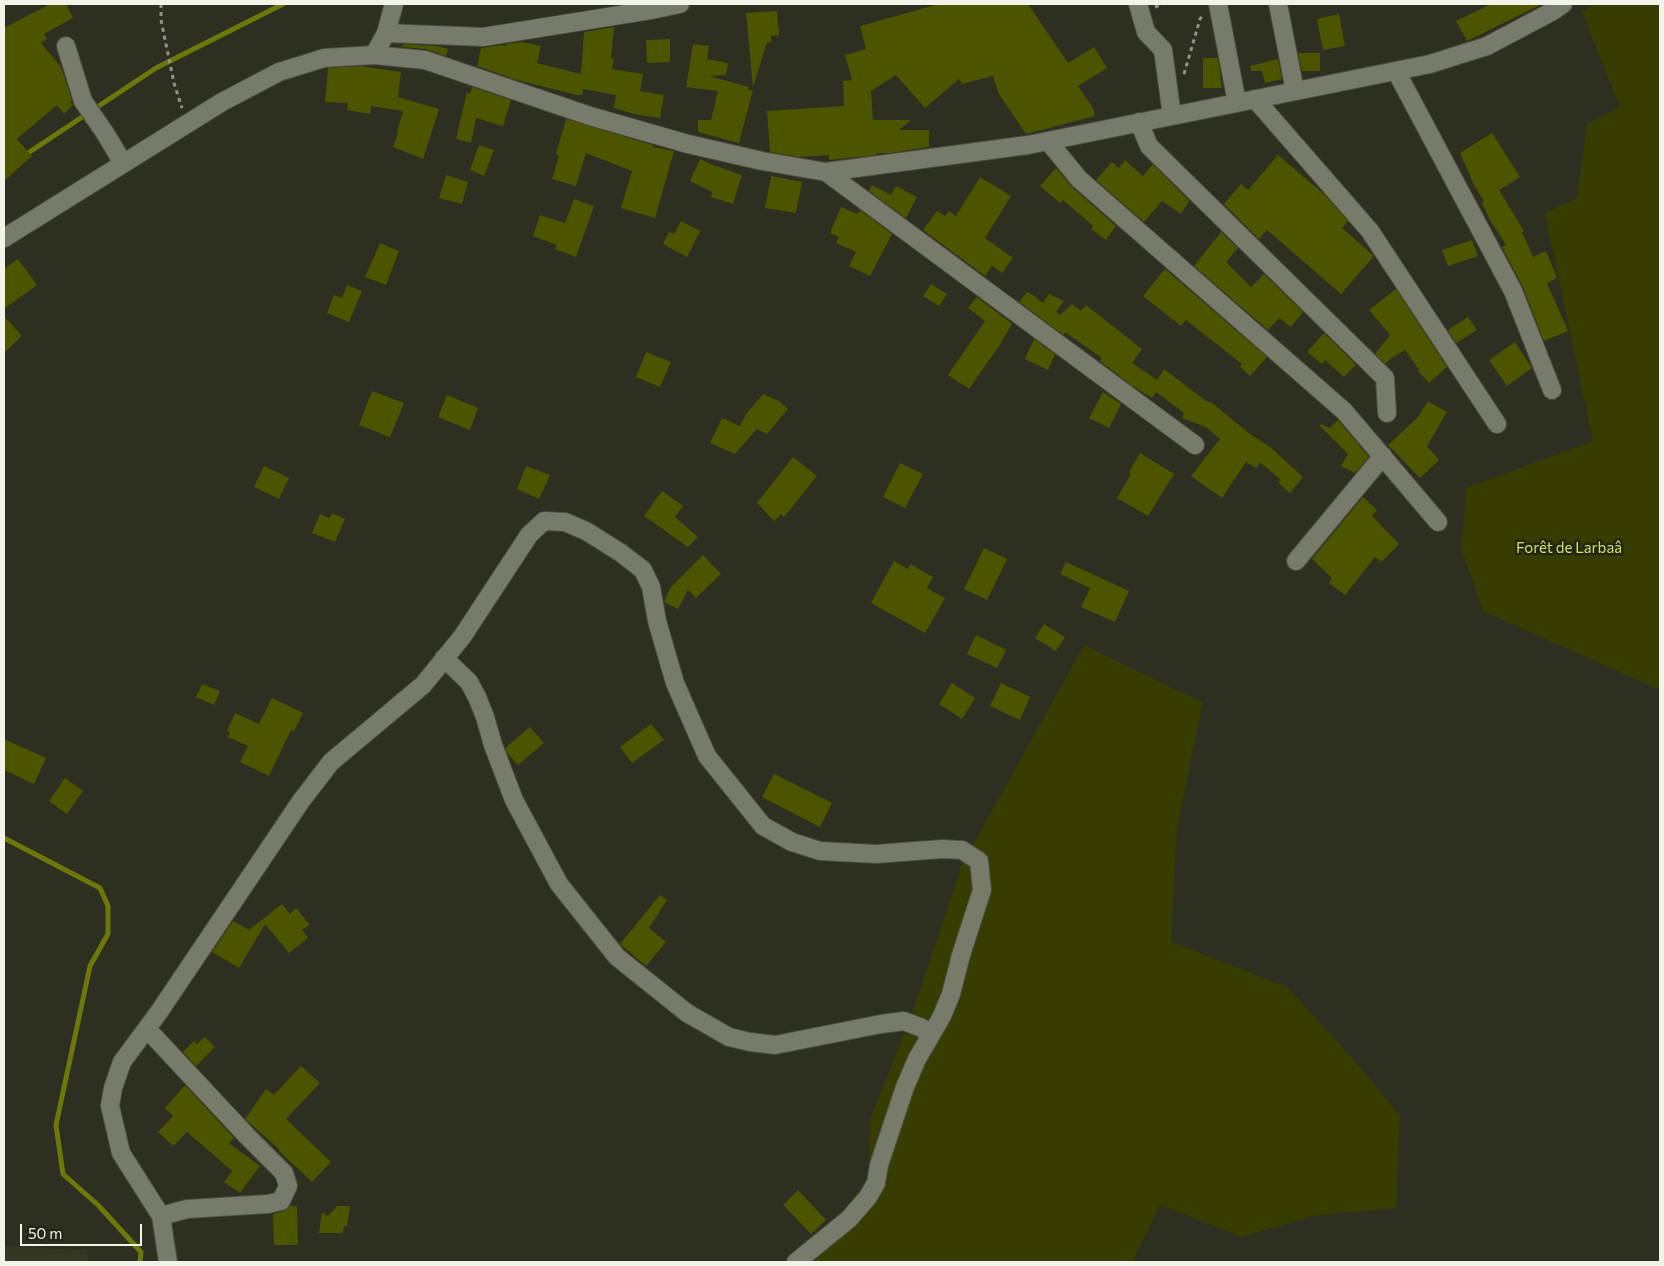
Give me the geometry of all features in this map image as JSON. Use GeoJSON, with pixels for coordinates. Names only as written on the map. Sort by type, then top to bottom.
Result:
{"type":"FeatureCollection","features":[{"type":"Feature","properties":{"kind":"street"},"geometry":{"type":"LineString","coordinates":[[374,55],[386,33],[394,4]]}},
{"type":"Feature","properties":{"kind":"street"},"geometry":{"type":"LineString","coordinates":[[386,33],[483,38],[680,4]]}},
{"type":"Feature","properties":{"kind":"street"},"geometry":{"type":"LineString","coordinates":[[1138,4],[1146,32],[1163,50],[1172,116]]}},
{"type":"Feature","properties":{"kind":"street"},"geometry":{"type":"LineString","coordinates":[[1278,4],[1295,91]]}},
{"type":"Feature","properties":{"kind":"street"},"geometry":{"type":"LineString","coordinates":[[4,238],[222,102],[279,72],[324,58],[374,55],[425,60],[590,116],[688,144],[762,162],[826,172],[1048,141],[1430,64],[1487,46],[1553,11],[1562,4]]}},
{"type":"Feature","properties":{"kind":"street"},"geometry":{"type":"LineString","coordinates":[[1212,8],[1237,103]]}},
{"type":"Feature","properties":{"kind":"street"},"geometry":{"type":"LineString","coordinates":[[66,46],[84,103],[97,120],[123,163]]}},
{"type":"Feature","properties":{"kind":"street"},"geometry":{"type":"LineString","coordinates":[[1396,71],[1513,291],[1552,390]]}},
{"type":"Feature","properties":{"kind":"street"},"geometry":{"type":"LineString","coordinates":[[1255,99],[1370,232],[1497,424]]}},
{"type":"Feature","properties":{"kind":"street"},"geometry":{"type":"LineString","coordinates":[[1139,122],[1149,146],[1384,378],[1387,412]]}},
{"type":"Feature","properties":{"kind":"street"},"geometry":{"type":"LineString","coordinates":[[1048,141],[1079,179],[1344,411],[1438,522]]}},
{"type":"Feature","properties":{"kind":"street"},"geometry":{"type":"LineString","coordinates":[[826,172],[1195,445]]}},
{"type":"Feature","properties":{"kind":"street"},"geometry":{"type":"LineString","coordinates":[[1296,561],[1383,456]]}},
{"type":"Feature","properties":{"kind":"street"},"geometry":{"type":"LineString","coordinates":[[168,1262],[161,1216],[121,1153],[110,1106],[113,1088],[122,1062],[302,801],[331,762],[423,684],[462,637],[529,535],[544,521],[565,522],[586,531],[643,570],[651,587],[675,683],[707,756],[763,826],[792,842],[820,851],[876,854],[942,849],[962,850],[980,861],[982,890],[961,955],[951,994],[942,1016],[917,1059],[904,1087],[879,1165],[876,1183],[868,1197],[849,1219],[796,1262]]}},
{"type":"Feature","properties":{"kind":"street"},"geometry":{"type":"LineString","coordinates":[[444,658],[469,682],[477,697],[514,800],[559,884],[617,957],[687,1013],[729,1037],[775,1045],[904,1021],[922,1028],[930,1036]]}},
{"type":"Feature","properties":{"kind":"street"},"geometry":{"type":"LineString","coordinates":[[146,1029],[284,1173],[288,1186],[281,1201],[268,1204],[187,1209],[161,1216]]}},
{"type":"Feature","properties":{"kind":"path"},"geometry":{"type":"LineString","coordinates":[[161,4],[161,20],[167,50],[186,124]]}},
{"type":"Feature","properties":{"kind":"path"},"geometry":{"type":"LineString","coordinates":[[1182,80],[1200,19],[1212,8]]}},
{"type":"Feature","properties":{"kind":"shaded area"},"geometry":{"type":"Polygon","coordinates":[[[4,1246],[87,1250],[88,1262],[4,1262],[4,1246]]]}},
{"type":"Feature","properties":{"kind":"green space","name":"Forêt de Larbaâ"},"geometry":{"type":"Polygon","coordinates":[[[1592,4],[1660,4],[1660,690],[1483,611],[1461,548],[1466,488],[1593,441],[1545,213],[1577,198],[1587,124],[1620,107],[1582,12],[1592,4]]]}},
{"type":"Feature","properties":{"kind":"green space"},"geometry":{"type":"Polygon","coordinates":[[[1084,645],[1203,702],[1177,828],[1171,942],[1287,987],[1361,1068],[1400,1116],[1396,1208],[1313,1216],[1242,1237],[1160,1205],[1132,1262],[806,1262],[869,1177],[870,1119],[910,1020],[962,865],[1084,645]]]}},
{"type":"Feature","properties":{"kind":"building"},"geometry":{"type":"Polygon","coordinates":[[[50,4],[66,4],[73,18],[44,34],[47,39],[41,43],[61,67],[72,100],[70,101],[73,105],[64,114],[57,105],[17,139],[32,156],[4,181],[4,28],[50,4]]]}},
{"type":"Feature","properties":{"kind":"building"},"geometry":{"type":"Polygon","coordinates":[[[939,4],[1028,4],[1068,63],[1094,47],[1107,68],[1078,86],[1093,108],[1095,116],[1026,134],[999,94],[993,76],[962,84],[959,79],[925,108],[896,75],[871,91],[873,120],[911,120],[899,130],[929,130],[929,147],[829,160],[829,155],[799,157],[770,152],[767,111],[844,106],[843,81],[852,80],[845,55],[866,49],[860,26],[939,4]]]}},
{"type":"Feature","properties":{"kind":"building"},"geometry":{"type":"Polygon","coordinates":[[[1491,4],[1542,4],[1467,41],[1456,21],[1491,4]]]}},
{"type":"Feature","properties":{"kind":"building"},"geometry":{"type":"Polygon","coordinates":[[[777,11],[779,35],[771,36],[771,42],[767,42],[753,87],[746,13],[777,11]]]}},
{"type":"Feature","properties":{"kind":"building"},"geometry":{"type":"Polygon","coordinates":[[[1339,14],[1345,46],[1323,50],[1317,19],[1339,14]]]}},
{"type":"Feature","properties":{"kind":"building"},"geometry":{"type":"Polygon","coordinates":[[[614,27],[611,58],[614,59],[612,69],[643,74],[640,91],[664,95],[660,118],[634,114],[614,108],[616,95],[583,89],[582,95],[577,95],[517,80],[477,66],[481,48],[506,46],[506,44],[522,42],[541,46],[537,63],[581,74],[584,32],[614,27]]]}},
{"type":"Feature","properties":{"kind":"building"},"geometry":{"type":"Polygon","coordinates":[[[670,39],[670,62],[647,63],[646,40],[670,39]]]}},
{"type":"Feature","properties":{"kind":"building"},"geometry":{"type":"Polygon","coordinates":[[[403,44],[437,46],[448,49],[446,56],[426,49],[402,47],[403,44]]]}},
{"type":"Feature","properties":{"kind":"building"},"geometry":{"type":"Polygon","coordinates":[[[693,44],[709,46],[707,59],[728,63],[726,75],[709,76],[749,87],[748,90],[753,90],[739,143],[698,132],[698,120],[711,120],[718,91],[686,87],[693,44]]]}},
{"type":"Feature","properties":{"kind":"building"},"geometry":{"type":"Polygon","coordinates":[[[1298,53],[1320,53],[1320,71],[1302,71],[1298,53]]]}},
{"type":"Feature","properties":{"kind":"building"},"geometry":{"type":"Polygon","coordinates":[[[1203,58],[1218,58],[1222,88],[1203,88],[1203,58]]]}},
{"type":"Feature","properties":{"kind":"building"},"geometry":{"type":"Polygon","coordinates":[[[1278,59],[1282,79],[1265,83],[1262,71],[1251,71],[1250,66],[1278,59]]]}},
{"type":"Feature","properties":{"kind":"building"},"geometry":{"type":"Polygon","coordinates":[[[361,66],[401,72],[398,97],[439,109],[423,159],[393,147],[403,111],[371,106],[370,114],[347,110],[348,103],[325,102],[328,68],[361,66]]]}},
{"type":"Feature","properties":{"kind":"building"},"geometry":{"type":"Polygon","coordinates":[[[472,87],[511,100],[503,126],[476,118],[471,143],[456,139],[467,92],[470,94],[472,87]]]}},
{"type":"Feature","properties":{"kind":"building"},"geometry":{"type":"Polygon","coordinates":[[[566,119],[653,145],[653,147],[674,151],[655,218],[621,208],[632,171],[586,153],[576,186],[552,179],[559,156],[556,154],[566,119]]]}},
{"type":"Feature","properties":{"kind":"building"},"geometry":{"type":"Polygon","coordinates":[[[1492,133],[1520,177],[1499,190],[1524,231],[1522,232],[1533,257],[1546,251],[1557,278],[1547,283],[1568,331],[1544,341],[1523,287],[1502,247],[1506,245],[1490,220],[1482,203],[1484,201],[1474,185],[1460,153],[1492,133]]]}},
{"type":"Feature","properties":{"kind":"building"},"geometry":{"type":"Polygon","coordinates":[[[479,145],[494,150],[484,176],[470,170],[479,145]]]}},
{"type":"Feature","properties":{"kind":"building"},"geometry":{"type":"Polygon","coordinates":[[[1278,155],[1324,194],[1348,221],[1342,228],[1374,256],[1341,294],[1267,230],[1259,239],[1224,204],[1241,184],[1248,190],[1278,155]]]}},
{"type":"Feature","properties":{"kind":"building"},"geometry":{"type":"Polygon","coordinates":[[[700,159],[742,175],[733,204],[711,197],[712,192],[690,181],[700,159]]]}},
{"type":"Feature","properties":{"kind":"building"},"geometry":{"type":"Polygon","coordinates":[[[1125,160],[1143,176],[1153,164],[1189,201],[1181,214],[1162,201],[1144,222],[1096,180],[1112,162],[1119,168],[1125,160]]]}},
{"type":"Feature","properties":{"kind":"building"},"geometry":{"type":"Polygon","coordinates":[[[1056,168],[1072,187],[1116,226],[1106,240],[1091,229],[1093,226],[1063,200],[1060,203],[1040,186],[1056,168]]]}},
{"type":"Feature","properties":{"kind":"building"},"geometry":{"type":"Polygon","coordinates":[[[446,175],[468,182],[462,204],[439,198],[446,175]]]}},
{"type":"Feature","properties":{"kind":"building"},"geometry":{"type":"Polygon","coordinates":[[[771,176],[802,182],[796,213],[765,208],[771,176]]]}},
{"type":"Feature","properties":{"kind":"building"},"geometry":{"type":"Polygon","coordinates":[[[980,177],[1011,196],[985,238],[1013,258],[1002,273],[992,266],[985,276],[923,230],[937,211],[945,216],[949,211],[956,216],[980,177]]]}},
{"type":"Feature","properties":{"kind":"building"},"geometry":{"type":"Polygon","coordinates":[[[872,185],[891,195],[896,186],[917,197],[906,218],[869,191],[872,185]]]}},
{"type":"Feature","properties":{"kind":"building"},"geometry":{"type":"Polygon","coordinates":[[[574,199],[594,206],[576,257],[555,249],[557,245],[533,236],[540,215],[565,223],[574,199]]]}},
{"type":"Feature","properties":{"kind":"building"},"geometry":{"type":"Polygon","coordinates":[[[841,207],[858,214],[860,210],[892,234],[870,276],[849,266],[856,252],[836,243],[839,237],[830,233],[841,207]]]}},
{"type":"Feature","properties":{"kind":"building"},"geometry":{"type":"Polygon","coordinates":[[[681,221],[700,231],[687,257],[663,244],[669,232],[674,234],[681,221]]]}},
{"type":"Feature","properties":{"kind":"building"},"geometry":{"type":"Polygon","coordinates":[[[1221,232],[1238,248],[1226,262],[1251,287],[1264,274],[1303,312],[1291,327],[1279,318],[1268,330],[1194,266],[1221,232]]]}},
{"type":"Feature","properties":{"kind":"building"},"geometry":{"type":"Polygon","coordinates":[[[1472,240],[1478,256],[1448,266],[1442,250],[1472,240]]]}},
{"type":"Feature","properties":{"kind":"building"},"geometry":{"type":"Polygon","coordinates":[[[380,243],[399,251],[386,285],[365,277],[380,243]]]}},
{"type":"Feature","properties":{"kind":"building"},"geometry":{"type":"Polygon","coordinates":[[[18,259],[37,285],[4,309],[4,269],[18,259]]]}},
{"type":"Feature","properties":{"kind":"building"},"geometry":{"type":"Polygon","coordinates":[[[1165,269],[1267,357],[1250,376],[1240,367],[1242,364],[1186,320],[1181,326],[1143,296],[1165,269]]]}},
{"type":"Feature","properties":{"kind":"building"},"geometry":{"type":"Polygon","coordinates":[[[931,284],[947,294],[939,306],[923,296],[931,284]]]}},
{"type":"Feature","properties":{"kind":"building"},"geometry":{"type":"Polygon","coordinates":[[[347,285],[362,291],[349,322],[327,313],[334,295],[342,298],[347,285]]]}},
{"type":"Feature","properties":{"kind":"building"},"geometry":{"type":"Polygon","coordinates":[[[1396,289],[1447,367],[1429,383],[1418,371],[1405,350],[1390,359],[1386,364],[1375,354],[1390,335],[1369,310],[1396,289]]]}},
{"type":"Feature","properties":{"kind":"building"},"geometry":{"type":"Polygon","coordinates":[[[1027,292],[1043,303],[1049,294],[1064,301],[1056,312],[1060,315],[1072,304],[1081,311],[1086,305],[1142,349],[1132,363],[1157,380],[1164,369],[1270,447],[1303,477],[1290,493],[1278,483],[1281,480],[1260,462],[1256,468],[1246,462],[1222,498],[1191,476],[1220,439],[1206,427],[1182,418],[1184,413],[1156,392],[1152,398],[1131,385],[1100,361],[1102,358],[1065,332],[1064,335],[1019,302],[1027,292]]]}},
{"type":"Feature","properties":{"kind":"building"},"geometry":{"type":"Polygon","coordinates":[[[977,297],[1012,324],[969,389],[948,375],[985,321],[968,308],[977,297]]]}},
{"type":"Feature","properties":{"kind":"building"},"geometry":{"type":"Polygon","coordinates":[[[4,316],[22,336],[4,353],[4,316]]]}},
{"type":"Feature","properties":{"kind":"building"},"geometry":{"type":"Polygon","coordinates":[[[1468,317],[1477,330],[1456,343],[1448,330],[1468,317]]]}},
{"type":"Feature","properties":{"kind":"building"},"geometry":{"type":"Polygon","coordinates":[[[1324,333],[1356,365],[1344,377],[1325,360],[1322,364],[1307,352],[1324,333]]]}},
{"type":"Feature","properties":{"kind":"building"},"geometry":{"type":"Polygon","coordinates":[[[1034,339],[1055,354],[1048,370],[1025,359],[1034,339]]]}},
{"type":"Feature","properties":{"kind":"building"},"geometry":{"type":"Polygon","coordinates":[[[1515,342],[1532,368],[1507,386],[1489,360],[1515,342]]]}},
{"type":"Feature","properties":{"kind":"building"},"geometry":{"type":"Polygon","coordinates":[[[646,352],[671,362],[660,387],[636,377],[646,352]]]}},
{"type":"Feature","properties":{"kind":"building"},"geometry":{"type":"Polygon","coordinates":[[[372,391],[404,403],[390,437],[359,425],[372,391]]]}},
{"type":"Feature","properties":{"kind":"building"},"geometry":{"type":"Polygon","coordinates":[[[1103,392],[1121,404],[1109,428],[1089,418],[1103,392]]]}},
{"type":"Feature","properties":{"kind":"building"},"geometry":{"type":"Polygon","coordinates":[[[763,394],[779,401],[788,409],[767,434],[757,429],[735,454],[710,443],[722,418],[740,426],[746,414],[763,394]]]}},
{"type":"Feature","properties":{"kind":"building"},"geometry":{"type":"Polygon","coordinates":[[[447,395],[478,408],[470,430],[438,417],[447,395]]]}},
{"type":"Feature","properties":{"kind":"building"},"geometry":{"type":"Polygon","coordinates":[[[1428,401],[1447,412],[1427,446],[1439,460],[1420,478],[1388,445],[1418,417],[1428,401]]]}},
{"type":"Feature","properties":{"kind":"building"},"geometry":{"type":"Polygon","coordinates":[[[1338,420],[1369,457],[1355,473],[1341,466],[1348,454],[1320,426],[1321,424],[1330,428],[1338,420]]]}},
{"type":"Feature","properties":{"kind":"building"},"geometry":{"type":"Polygon","coordinates":[[[1140,453],[1174,474],[1148,516],[1117,498],[1131,474],[1129,472],[1140,453]]]}},
{"type":"Feature","properties":{"kind":"building"},"geometry":{"type":"Polygon","coordinates":[[[793,457],[817,476],[784,517],[781,514],[774,521],[757,503],[793,457]]]}},
{"type":"Feature","properties":{"kind":"building"},"geometry":{"type":"Polygon","coordinates":[[[900,463],[923,474],[905,508],[883,497],[900,463]]]}},
{"type":"Feature","properties":{"kind":"building"},"geometry":{"type":"Polygon","coordinates":[[[264,466],[289,478],[279,499],[254,487],[264,466]]]}},
{"type":"Feature","properties":{"kind":"building"},"geometry":{"type":"Polygon","coordinates":[[[526,466],[550,475],[539,499],[517,489],[526,466]]]}},
{"type":"Feature","properties":{"kind":"building"},"geometry":{"type":"Polygon","coordinates":[[[662,491],[683,506],[675,517],[698,537],[688,547],[644,516],[662,491]]]}},
{"type":"Feature","properties":{"kind":"building"},"geometry":{"type":"Polygon","coordinates":[[[1363,497],[1377,510],[1372,516],[1399,544],[1381,562],[1375,557],[1345,595],[1329,583],[1332,578],[1312,559],[1363,497]]]}},
{"type":"Feature","properties":{"kind":"building"},"geometry":{"type":"Polygon","coordinates":[[[332,513],[345,519],[335,542],[312,533],[320,514],[330,518],[332,513]]]}},
{"type":"Feature","properties":{"kind":"building"},"geometry":{"type":"Polygon","coordinates":[[[984,548],[1007,559],[987,600],[964,589],[984,548]]]}},
{"type":"Feature","properties":{"kind":"building"},"geometry":{"type":"Polygon","coordinates":[[[703,555],[721,574],[696,598],[688,590],[678,609],[664,602],[671,587],[703,555]]]}},
{"type":"Feature","properties":{"kind":"building"},"geometry":{"type":"Polygon","coordinates":[[[894,561],[908,569],[910,564],[933,577],[927,588],[945,598],[925,633],[871,603],[894,561]]]}},
{"type":"Feature","properties":{"kind":"building"},"geometry":{"type":"Polygon","coordinates":[[[1066,562],[1129,591],[1115,622],[1081,607],[1090,588],[1060,574],[1066,562]]]}},
{"type":"Feature","properties":{"kind":"building"},"geometry":{"type":"Polygon","coordinates":[[[1044,624],[1065,637],[1056,651],[1035,638],[1044,624]]]}},
{"type":"Feature","properties":{"kind":"building"},"geometry":{"type":"Polygon","coordinates":[[[976,635],[1006,650],[997,668],[967,654],[976,635]]]}},
{"type":"Feature","properties":{"kind":"building"},"geometry":{"type":"Polygon","coordinates":[[[952,683],[975,698],[962,719],[939,704],[952,683]]]}},
{"type":"Feature","properties":{"kind":"building"},"geometry":{"type":"Polygon","coordinates":[[[1001,683],[1030,697],[1020,720],[990,706],[1001,683]]]}},
{"type":"Feature","properties":{"kind":"building"},"geometry":{"type":"Polygon","coordinates":[[[202,684],[220,691],[214,705],[196,697],[202,684]]]}},
{"type":"Feature","properties":{"kind":"building"},"geometry":{"type":"Polygon","coordinates":[[[272,698],[303,713],[294,731],[291,730],[269,776],[240,762],[248,746],[228,737],[230,732],[227,731],[235,713],[259,724],[272,698]]]}},
{"type":"Feature","properties":{"kind":"building"},"geometry":{"type":"Polygon","coordinates":[[[651,724],[664,740],[632,763],[620,747],[651,724]]]}},
{"type":"Feature","properties":{"kind":"building"},"geometry":{"type":"Polygon","coordinates":[[[530,727],[544,743],[518,765],[505,748],[530,727]]]}},
{"type":"Feature","properties":{"kind":"building"},"geometry":{"type":"Polygon","coordinates":[[[4,739],[46,758],[34,784],[4,770],[4,739]]]}},
{"type":"Feature","properties":{"kind":"building"},"geometry":{"type":"Polygon","coordinates":[[[774,774],[832,803],[820,827],[762,797],[774,774]]]}},
{"type":"Feature","properties":{"kind":"building"},"geometry":{"type":"Polygon","coordinates":[[[65,778],[83,791],[67,814],[49,801],[65,778]]]}},
{"type":"Feature","properties":{"kind":"building"},"geometry":{"type":"Polygon","coordinates":[[[660,895],[667,900],[649,928],[666,942],[646,966],[620,944],[660,895]]]}},
{"type":"Feature","properties":{"kind":"building"},"geometry":{"type":"Polygon","coordinates":[[[282,904],[290,914],[296,908],[310,925],[302,930],[308,938],[289,953],[265,924],[239,968],[212,952],[233,921],[249,930],[282,904]]]}},
{"type":"Feature","properties":{"kind":"building"},"geometry":{"type":"Polygon","coordinates":[[[205,1037],[215,1047],[196,1066],[183,1052],[194,1041],[197,1044],[205,1037]]]}},
{"type":"Feature","properties":{"kind":"building"},"geometry":{"type":"Polygon","coordinates":[[[301,1066],[320,1083],[286,1119],[331,1162],[312,1182],[245,1119],[266,1089],[274,1095],[301,1066]]]}},
{"type":"Feature","properties":{"kind":"building"},"geometry":{"type":"Polygon","coordinates":[[[185,1085],[234,1138],[229,1143],[260,1166],[240,1193],[224,1182],[232,1171],[187,1132],[173,1146],[158,1132],[173,1116],[165,1108],[185,1085]]]}},
{"type":"Feature","properties":{"kind":"building"},"geometry":{"type":"Polygon","coordinates":[[[798,1190],[826,1220],[811,1234],[783,1205],[798,1190]]]}},
{"type":"Feature","properties":{"kind":"building"},"geometry":{"type":"Polygon","coordinates":[[[290,1206],[297,1206],[298,1245],[274,1245],[273,1214],[284,1211],[290,1206]]]}},
{"type":"Feature","properties":{"kind":"building"},"geometry":{"type":"Polygon","coordinates":[[[337,1206],[350,1206],[347,1226],[344,1226],[343,1233],[319,1233],[322,1212],[328,1216],[337,1206]]]}},
{"type":"Feature","properties":{"kind":"waterway"},"geometry":{"type":"LineString","coordinates":[[25,155],[156,68],[283,4]]}},
{"type":"Feature","properties":{"kind":"waterway"},"geometry":{"type":"LineString","coordinates":[[4,838],[100,888],[108,906],[108,934],[90,966],[56,1125],[63,1174],[98,1205],[141,1252],[140,1262]]}}]}
